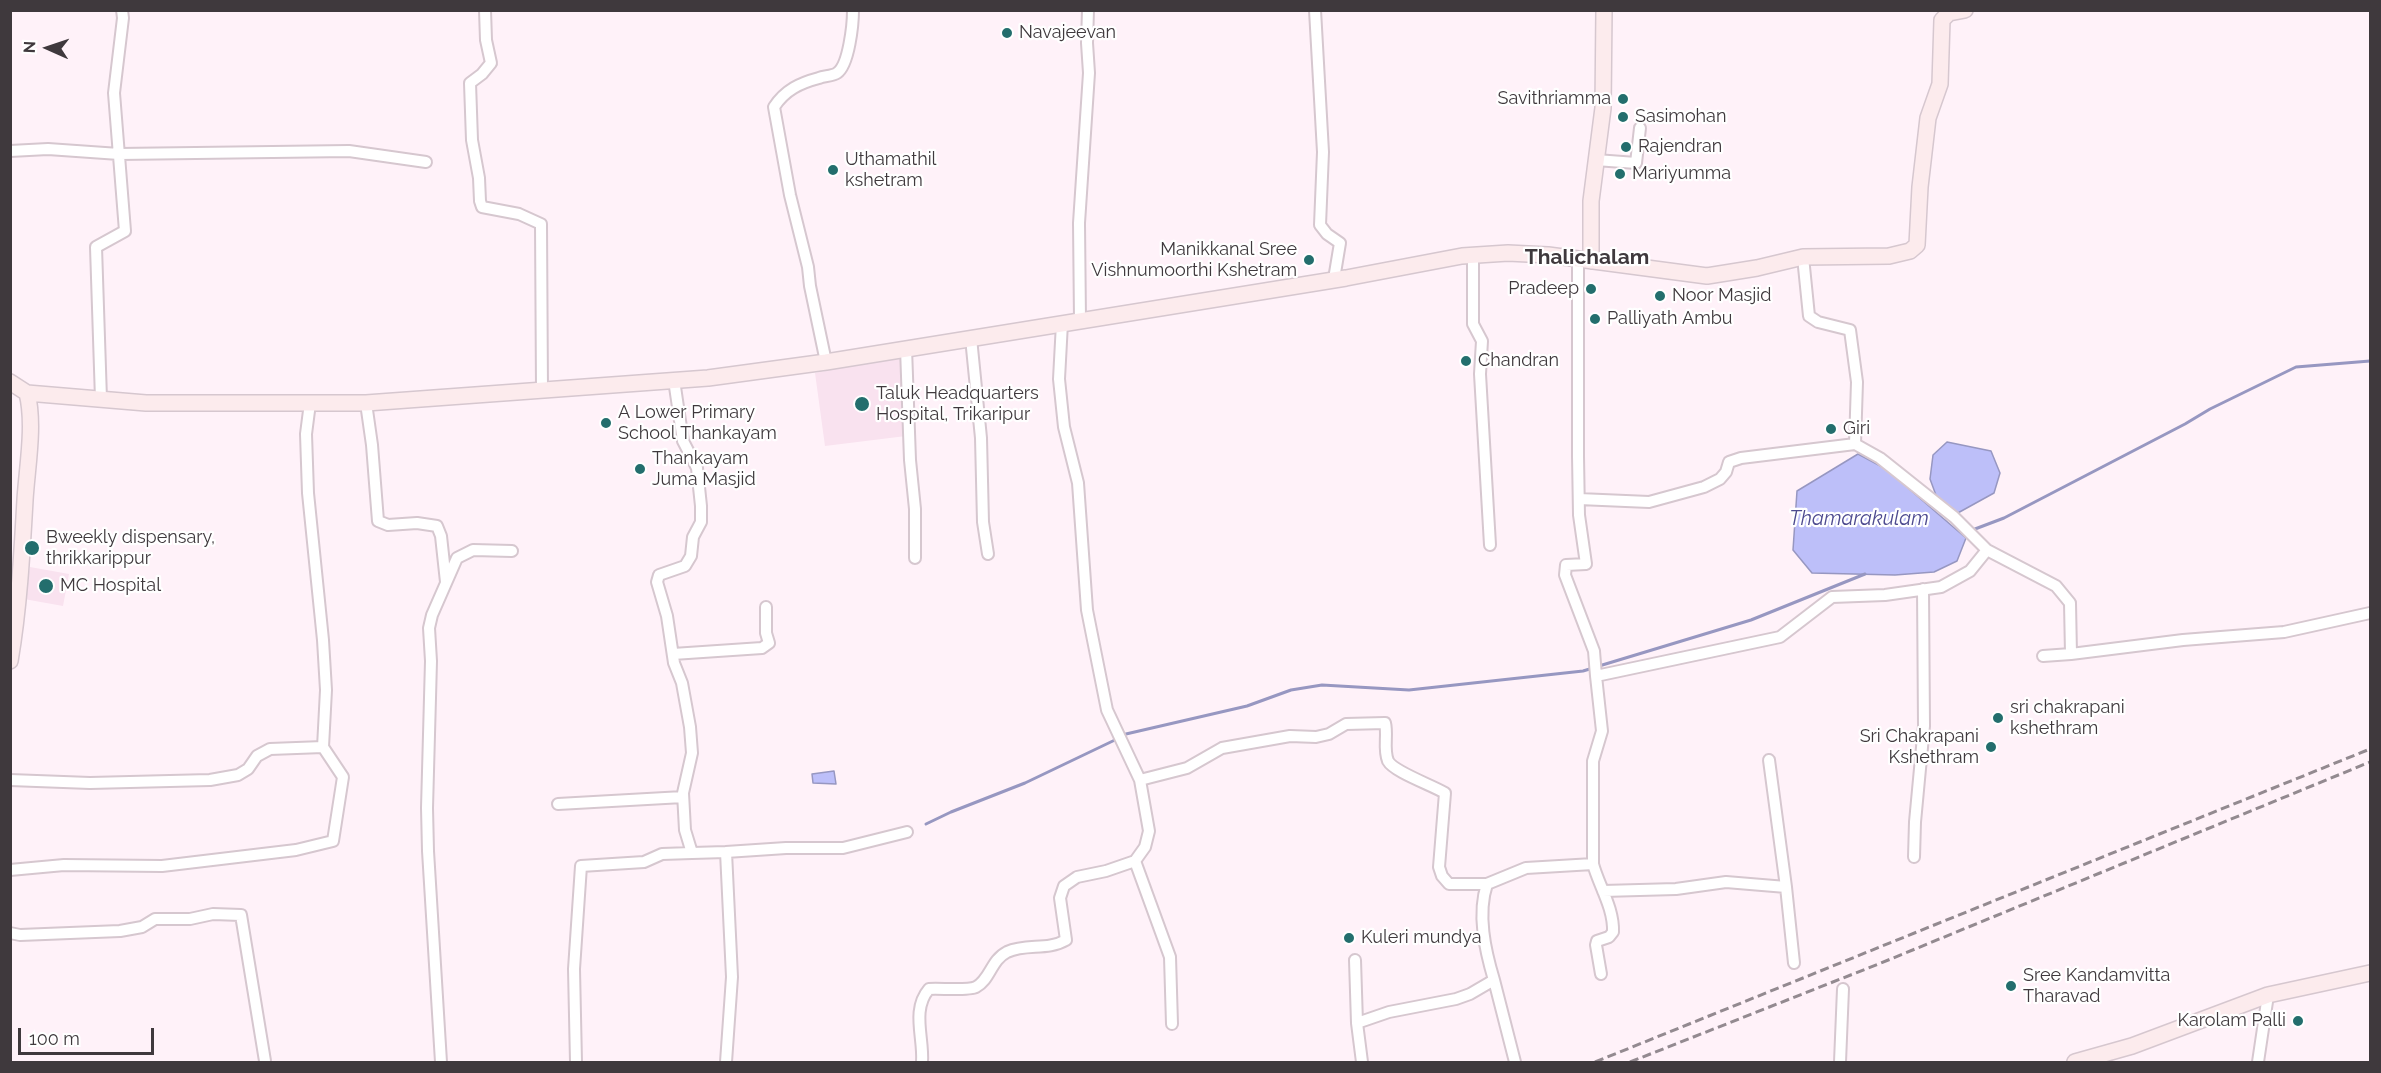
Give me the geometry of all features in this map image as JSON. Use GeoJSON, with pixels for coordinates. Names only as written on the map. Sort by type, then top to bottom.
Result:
{"type":"FeatureCollection","features":[{"type":"Feature","properties":{"kind":"main road"},"geometry":{"type":"LineString","coordinates":[[1584,260],[1603,108],[1604,10]]}},
{"type":"Feature","properties":{"kind":"main road"},"geometry":{"type":"LineString","coordinates":[[10,382],[27,393],[146,403],[366,403],[674,380],[826,362],[1473,255],[1508,253],[1707,276],[1757,268],[1803,257],[1889,256],[1910,251],[1917,245],[1920,187],[1928,118],[1940,84],[1942,20],[1944,13],[1965,10]]}},
{"type":"Feature","properties":{"kind":"main road"},"geometry":{"type":"LineString","coordinates":[[10,662],[18,607],[16,560],[28,453],[30,413],[27,393]]}},
{"type":"Feature","properties":{"kind":"main road"},"geometry":{"type":"LineString","coordinates":[[2076,1062],[2132,1046],[2268,995],[2370,973]]}},
{"type":"Feature","properties":{"kind":"street"},"geometry":{"type":"LineString","coordinates":[[101,399],[96,247],[125,231],[114,93],[122,10]]}},
{"type":"Feature","properties":{"kind":"street"},"geometry":{"type":"LineString","coordinates":[[485,10],[486,40],[491,63],[482,75],[470,83],[472,140],[479,178],[480,201],[482,207],[519,214],[541,224],[542,391]]}},
{"type":"Feature","properties":{"kind":"street"},"geometry":{"type":"LineString","coordinates":[[826,362],[808,267],[790,195],[774,107],[789,89],[807,81],[837,73],[844,65],[853,23],[853,10]]}},
{"type":"Feature","properties":{"kind":"street"},"geometry":{"type":"LineString","coordinates":[[1080,320],[1078,223],[1089,73],[1088,10]]}},
{"type":"Feature","properties":{"kind":"street"},"geometry":{"type":"LineString","coordinates":[[1315,10],[1323,152],[1320,225],[1340,243],[1334,279]]}},
{"type":"Feature","properties":{"kind":"street"},"geometry":{"type":"LineString","coordinates":[[1596,159],[1637,162],[1640,128]]}},
{"type":"Feature","properties":{"kind":"street"},"geometry":{"type":"LineString","coordinates":[[10,151],[48,149],[119,154],[349,151],[426,162]]}},
{"type":"Feature","properties":{"kind":"street"},"geometry":{"type":"LineString","coordinates":[[1473,255],[1473,324],[1482,341],[1480,374],[1490,545]]}},
{"type":"Feature","properties":{"kind":"street"},"geometry":{"type":"LineString","coordinates":[[1803,257],[1809,316],[1818,322],[1851,330],[1857,382],[1855,444]]}},
{"type":"Feature","properties":{"kind":"street"},"geometry":{"type":"LineString","coordinates":[[1584,260],[1579,499],[1586,564],[1566,565],[1565,575],[1594,651],[1602,731],[1593,761],[1593,864],[1613,927],[1613,932],[1609,937],[1598,941],[1596,945],[1602,974]]}},
{"type":"Feature","properties":{"kind":"street"},"geometry":{"type":"LineString","coordinates":[[922,1062],[919,1018],[923,996],[929,989],[974,988],[984,980],[993,964],[1005,953],[1026,947],[1055,946],[1066,940],[1060,898],[1064,886],[1077,876],[1106,871],[1135,861],[1145,847],[1149,831],[1140,780],[1107,710],[1087,610],[1078,483],[1064,427],[1059,379],[1062,323]]}},
{"type":"Feature","properties":{"kind":"street"},"geometry":{"type":"LineString","coordinates":[[971,338],[980,428],[982,522],[988,554]]}},
{"type":"Feature","properties":{"kind":"street"},"geometry":{"type":"LineString","coordinates":[[906,348],[910,460],[915,509],[915,558]]}},
{"type":"Feature","properties":{"kind":"street"},"geometry":{"type":"LineString","coordinates":[[674,380],[683,441],[697,468],[701,514],[699,528],[693,537],[691,556],[685,566],[659,575],[657,582],[682,683],[692,753],[683,797],[685,830],[692,853]]}},
{"type":"Feature","properties":{"kind":"street"},"geometry":{"type":"LineString","coordinates":[[10,870],[64,865],[162,866],[296,850],[333,841],[343,777],[323,747],[326,690],[308,493],[306,434],[310,403]]}},
{"type":"Feature","properties":{"kind":"street"},"geometry":{"type":"LineString","coordinates":[[366,403],[378,521],[388,525],[417,523],[437,526],[441,536],[446,586]]}},
{"type":"Feature","properties":{"kind":"street"},"geometry":{"type":"LineString","coordinates":[[1579,499],[1649,502],[1704,487],[1720,479],[1726,472],[1729,462],[1741,458],[1855,444],[1880,458],[1954,517],[1987,550],[2056,586],[2070,603],[2071,654]]}},
{"type":"Feature","properties":{"kind":"street"},"geometry":{"type":"LineString","coordinates":[[441,1062],[435,993],[427,808],[429,628],[432,615],[458,558],[473,550],[512,550]]}},
{"type":"Feature","properties":{"kind":"street"},"geometry":{"type":"LineString","coordinates":[[1596,671],[1780,637],[1832,597],[1885,595],[1941,587],[1970,571],[1987,550]]}},
{"type":"Feature","properties":{"kind":"street"},"geometry":{"type":"LineString","coordinates":[[1914,857],[1924,726],[1923,589]]}},
{"type":"Feature","properties":{"kind":"street"},"geometry":{"type":"LineString","coordinates":[[673,654],[762,648],[769,643],[766,633],[766,607]]}},
{"type":"Feature","properties":{"kind":"street"},"geometry":{"type":"LineString","coordinates":[[2043,656],[2183,640],[2284,632],[2370,613]]}},
{"type":"Feature","properties":{"kind":"street"},"geometry":{"type":"LineString","coordinates":[[1140,780],[1187,768],[1222,748],[1290,736],[1316,737],[1329,734],[1346,724],[1385,723],[1388,760],[1395,769],[1445,793],[1439,867],[1442,876],[1449,884],[1486,884],[1526,868],[1593,864]]}},
{"type":"Feature","properties":{"kind":"street"},"geometry":{"type":"LineString","coordinates":[[10,780],[90,783],[210,780],[238,775],[248,769],[257,756],[270,749],[323,747]]}},
{"type":"Feature","properties":{"kind":"street"},"geometry":{"type":"LineString","coordinates":[[1769,760],[1794,963]]}},
{"type":"Feature","properties":{"kind":"street"},"geometry":{"type":"LineString","coordinates":[[558,804],[683,797]]}},
{"type":"Feature","properties":{"kind":"street"},"geometry":{"type":"LineString","coordinates":[[576,1062],[574,969],[581,866],[644,862],[662,854],[786,848],[843,848],[907,832]]}},
{"type":"Feature","properties":{"kind":"street"},"geometry":{"type":"LineString","coordinates":[[726,852],[732,977],[726,1062]]}},
{"type":"Feature","properties":{"kind":"street"},"geometry":{"type":"LineString","coordinates":[[1135,861],[1170,957],[1172,1024]]}},
{"type":"Feature","properties":{"kind":"street"},"geometry":{"type":"LineString","coordinates":[[1603,891],[1676,890],[1726,882],[1786,887]]}},
{"type":"Feature","properties":{"kind":"street"},"geometry":{"type":"LineString","coordinates":[[1486,884],[1483,933],[1515,1062]]}},
{"type":"Feature","properties":{"kind":"street"},"geometry":{"type":"LineString","coordinates":[[10,933],[20,935],[120,931],[142,927],[155,919],[190,919],[213,914],[241,915],[265,1061]]}},
{"type":"Feature","properties":{"kind":"street"},"geometry":{"type":"LineString","coordinates":[[1355,960],[1357,1023],[1362,1062]]}},
{"type":"Feature","properties":{"kind":"street"},"geometry":{"type":"LineString","coordinates":[[1357,1023],[1389,1012],[1456,999],[1494,980]]}},
{"type":"Feature","properties":{"kind":"street"},"geometry":{"type":"LineString","coordinates":[[1840,1062],[1843,989]]}},
{"type":"Feature","properties":{"kind":"street"},"geometry":{"type":"LineString","coordinates":[[2258,1062],[2268,995]]}},
{"type":"Feature","properties":{"kind":"shaded area","name":"Taluk Headquarters Hospital, Trikaripur"},"geometry":{"type":"Polygon","coordinates":[[[903,355],[906,436],[825,446],[815,373],[903,355]]]}},
{"type":"Feature","properties":{"kind":"shaded area","name":"MC Hospital"},"geometry":{"type":"Polygon","coordinates":[[[30,567],[69,574],[63,606],[24,599],[30,567]]]}},
{"type":"Feature","properties":{"kind":"water"},"geometry":{"type":"Polygon","coordinates":[[[1947,442],[1991,451],[2000,473],[1994,493],[1956,514],[1937,498],[1930,479],[1933,455],[1947,442]]]}},
{"type":"Feature","properties":{"kind":"water","name":"Thamarakulam"},"geometry":{"type":"Polygon","coordinates":[[[1858,454],[1886,469],[1966,538],[1957,561],[1934,572],[1895,575],[1812,573],[1793,550],[1797,491],[1858,454]]]}},
{"type":"Feature","properties":{"kind":"water"},"geometry":{"type":"Polygon","coordinates":[[[834,771],[836,784],[813,783],[812,774],[834,771]]]}},
{"type":"Feature","properties":{"kind":"waterway"},"geometry":{"type":"LineString","coordinates":[[1975,529],[2004,518],[2210,409],[2296,367],[2370,361]]}},
{"type":"Feature","properties":{"kind":"waterway"},"geometry":{"type":"LineString","coordinates":[[1599,666],[1751,620],[1865,574]]}},
{"type":"Feature","properties":{"kind":"waterway"},"geometry":{"type":"LineString","coordinates":[[1126,734],[1247,706],[1291,690],[1322,685],[1409,690],[1593,668]]}},
{"type":"Feature","properties":{"kind":"waterway"},"geometry":{"type":"LineString","coordinates":[[926,824],[1025,783],[1117,739]]}},
{"type":"Feature","properties":{"kind":"railway"},"geometry":{"type":"LineString","coordinates":[[1595,1062],[2370,749]]}},
{"type":"Feature","properties":{"kind":"railway"},"geometry":{"type":"LineString","coordinates":[[1630,1062],[1881,963],[2370,762]]}},
{"type":"Feature","properties":{"kind":"place","name":"Navajeevan"},"geometry":{"type":"Point","coordinates":[1007,33]}},
{"type":"Feature","properties":{"kind":"place","name":"Savithriamma"},"geometry":{"type":"Point","coordinates":[1623,99]}},
{"type":"Feature","properties":{"kind":"place","name":"Sasimohan"},"geometry":{"type":"Point","coordinates":[1623,117]}},
{"type":"Feature","properties":{"kind":"place","name":"Rajendran"},"geometry":{"type":"Point","coordinates":[1626,147]}},
{"type":"Feature","properties":{"kind":"place","name":"Uthamathil kshetram"},"geometry":{"type":"Point","coordinates":[833,170]}},
{"type":"Feature","properties":{"kind":"place","name":"Mariyumma"},"geometry":{"type":"Point","coordinates":[1620,174]}},
{"type":"Feature","properties":{"kind":"place","name":"Manikkanal Sree Vishnumoorthi Kshetram"},"geometry":{"type":"Point","coordinates":[1309,260]}},
{"type":"Feature","properties":{"kind":"place","name":"Pradeep"},"geometry":{"type":"Point","coordinates":[1591,289]}},
{"type":"Feature","properties":{"kind":"place","name":"Noor Masjid"},"geometry":{"type":"Point","coordinates":[1660,296]}},
{"type":"Feature","properties":{"kind":"place","name":"Palliyath Ambu"},"geometry":{"type":"Point","coordinates":[1595,319]}},
{"type":"Feature","properties":{"kind":"place","name":"Chandran"},"geometry":{"type":"Point","coordinates":[1466,361]}},
{"type":"Feature","properties":{"kind":"place","name":"Taluk Headquarters Hospital, Trikaripur"},"geometry":{"type":"Point","coordinates":[862,404]}},
{"type":"Feature","properties":{"kind":"place","name":"A Lower Primary School Thankayam"},"geometry":{"type":"Point","coordinates":[606,423]}},
{"type":"Feature","properties":{"kind":"place","name":"Giri"},"geometry":{"type":"Point","coordinates":[1831,429]}},
{"type":"Feature","properties":{"kind":"place","name":"Thankayam Juma Masjid"},"geometry":{"type":"Point","coordinates":[640,469]}},
{"type":"Feature","properties":{"kind":"place","name":"Bweekly dispensary, thrikkarippur"},"geometry":{"type":"Point","coordinates":[32,548]}},
{"type":"Feature","properties":{"kind":"place","name":"MC Hospital"},"geometry":{"type":"Point","coordinates":[46,586]}},
{"type":"Feature","properties":{"kind":"place","name":"sri chakrapani kshethram"},"geometry":{"type":"Point","coordinates":[1998,718]}},
{"type":"Feature","properties":{"kind":"place","name":"Sri Chakrapani Kshethram"},"geometry":{"type":"Point","coordinates":[1991,747]}},
{"type":"Feature","properties":{"kind":"place","name":"Kuleri mundya"},"geometry":{"type":"Point","coordinates":[1349,938]}},
{"type":"Feature","properties":{"kind":"place","name":"Sree Kandamvitta Tharavad"},"geometry":{"type":"Point","coordinates":[2011,986]}},
{"type":"Feature","properties":{"kind":"place","name":"Karolam Palli"},"geometry":{"type":"Point","coordinates":[2298,1021]}},
{"type":"Feature","properties":{"kind":"district","name":"Thalichalam"},"geometry":{"type":"Point","coordinates":[1587,258]}}]}
